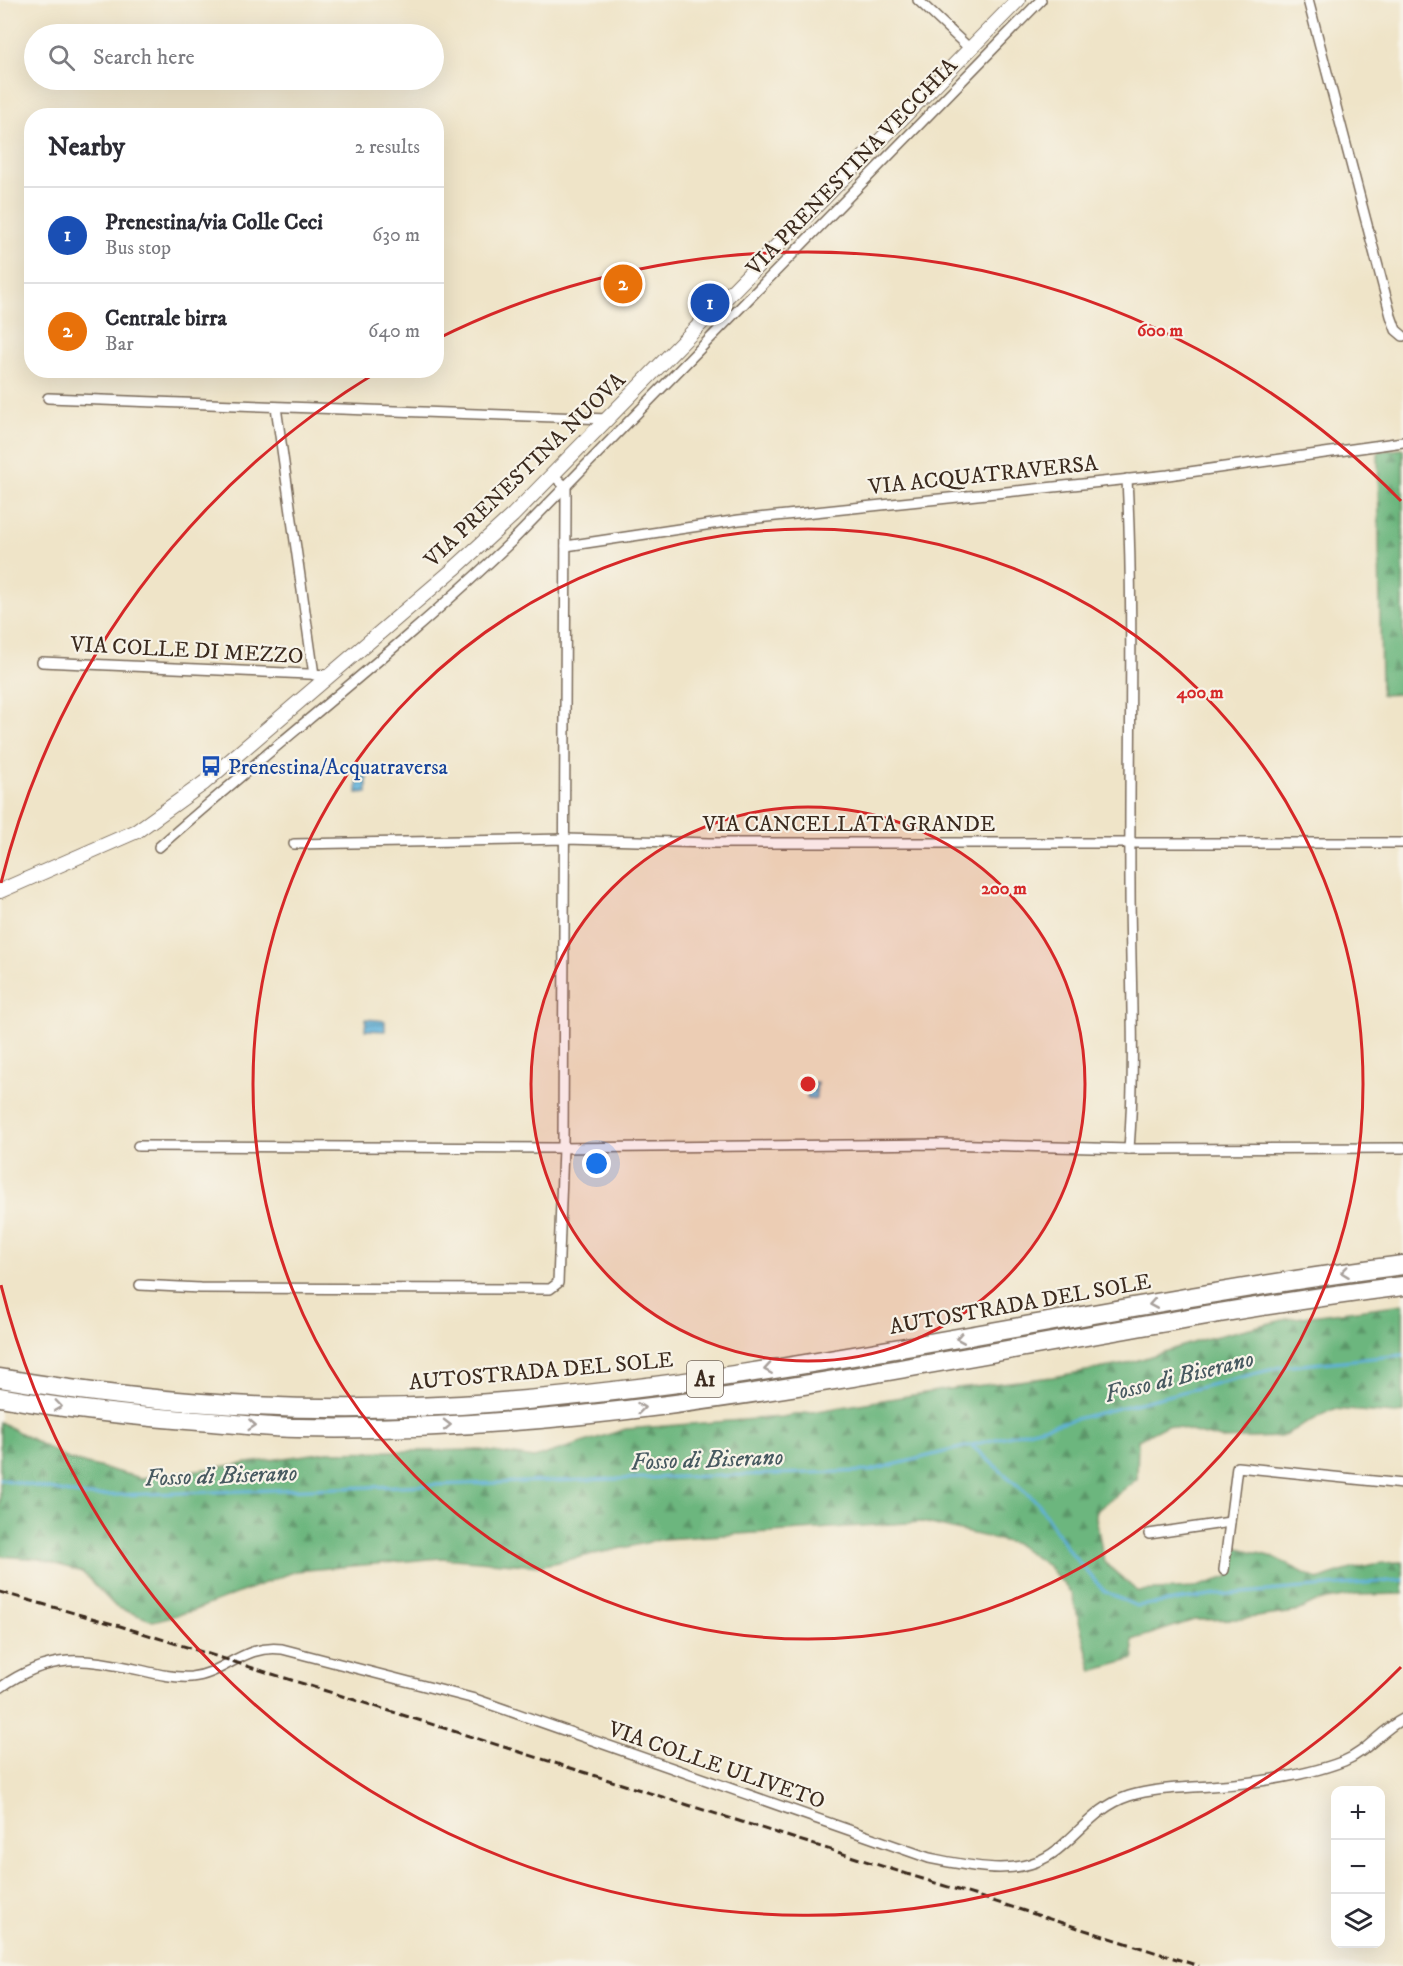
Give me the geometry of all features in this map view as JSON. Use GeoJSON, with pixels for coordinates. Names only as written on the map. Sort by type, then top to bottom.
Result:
{"type":"FeatureCollection","features":[{"type":"Feature","properties":{"kind":"highway","name":"AUTOSTRADA DEL SOLE"},"geometry":{"type":"LineString","coordinates":[[0,1378],[121,1395],[299,1408],[460,1405],[645,1388],[850,1357],[1314,1276],[1403,1265]]}},
{"type":"Feature","properties":{"kind":"highway","name":"AUTOSTRADA DEL SOLE"},"geometry":{"type":"LineString","coordinates":[[0,1397],[125,1415],[296,1428],[457,1425],[656,1406],[851,1377],[1318,1297],[1403,1286]]}},
{"type":"Feature","properties":{"kind":"main road","name":"VIA PRENESTINA NUOVA"},"geometry":{"type":"LineString","coordinates":[[0,891],[81,857],[148,824],[204,783],[474,551],[553,475],[1018,0]]}},
{"type":"Feature","properties":{"kind":"street"},"geometry":{"type":"LineString","coordinates":[[918,0],[970,49]]}},
{"type":"Feature","properties":{"kind":"street","name":"VIA PRENESTINA VECCHIA"},"geometry":{"type":"LineString","coordinates":[[159,847],[257,760],[452,597],[566,487],[1041,0]]}},
{"type":"Feature","properties":{"kind":"street"},"geometry":{"type":"LineString","coordinates":[[1308,0],[1391,316],[1396,330],[1403,336]]}},
{"type":"Feature","properties":{"kind":"street"},"geometry":{"type":"LineString","coordinates":[[48,398],[608,419]]}},
{"type":"Feature","properties":{"kind":"street"},"geometry":{"type":"LineString","coordinates":[[276,407],[314,675]]}},
{"type":"Feature","properties":{"kind":"street","name":"VIA ACQUATRAVERSA"},"geometry":{"type":"LineString","coordinates":[[566,546],[739,520],[1127,479],[1301,458],[1403,442]]}},
{"type":"Feature","properties":{"kind":"street"},"geometry":{"type":"LineString","coordinates":[[140,1285],[200,1288],[554,1288],[559,1281],[563,1148],[566,839],[566,487],[553,475]]}},
{"type":"Feature","properties":{"kind":"street"},"geometry":{"type":"LineString","coordinates":[[1127,479],[1132,604],[1129,684],[1132,1052],[1129,1149]]}},
{"type":"Feature","properties":{"kind":"street","name":"VIA COLLE DI MEZZO"},"geometry":{"type":"LineString","coordinates":[[42,662],[330,675]]}},
{"type":"Feature","properties":{"kind":"street","name":"VIA CANCELLATA GRANDE"},"geometry":{"type":"LineString","coordinates":[[294,844],[566,839],[710,843],[1403,843]]}},
{"type":"Feature","properties":{"kind":"street"},"geometry":{"type":"LineString","coordinates":[[138,1146],[563,1148],[941,1144],[1129,1149],[1403,1148]]}},
{"type":"Feature","properties":{"kind":"street"},"geometry":{"type":"LineString","coordinates":[[1224,1570],[1235,1470],[1239,1467],[1403,1484]]}},
{"type":"Feature","properties":{"kind":"street"},"geometry":{"type":"LineString","coordinates":[[1149,1534],[1230,1522]]}},
{"type":"Feature","properties":{"kind":"street","name":"VIA COLLE ULIVETO"},"geometry":{"type":"LineString","coordinates":[[0,1688],[28,1670],[57,1662],[95,1660],[157,1674],[189,1677],[214,1669],[252,1650],[268,1647],[282,1648],[475,1699],[929,1858],[998,1869],[1029,1864],[1046,1857],[1100,1810],[1125,1797],[1156,1790],[1275,1778],[1333,1764],[1360,1752],[1403,1719]]}},
{"type":"Feature","properties":{"kind":"green space"},"geometry":{"type":"Polygon","coordinates":[[[1403,449],[1403,694],[1381,695],[1378,451],[1403,449]]]}},
{"type":"Feature","properties":{"kind":"green space"},"geometry":{"type":"Polygon","coordinates":[[[1403,1304],[1403,1413],[1334,1409],[1280,1437],[1221,1439],[1167,1425],[1138,1440],[1137,1479],[1095,1512],[1104,1562],[1137,1591],[1193,1588],[1228,1577],[1235,1547],[1273,1557],[1318,1580],[1359,1567],[1403,1562],[1403,1594],[1354,1595],[1316,1602],[1295,1612],[1241,1619],[1194,1620],[1132,1640],[1134,1659],[1092,1671],[1072,1594],[1048,1566],[1016,1544],[922,1522],[664,1539],[539,1566],[441,1558],[296,1571],[192,1611],[153,1621],[116,1607],[82,1572],[40,1559],[0,1556],[0,1422],[68,1459],[141,1478],[327,1452],[480,1450],[534,1458],[626,1429],[782,1417],[949,1389],[1052,1377],[1126,1364],[1201,1340],[1287,1319],[1403,1304]]]}},
{"type":"Feature","properties":{"kind":"water"},"geometry":{"type":"Polygon","coordinates":[[[358,776],[367,776],[367,793],[357,793],[358,776]]]}},
{"type":"Feature","properties":{"kind":"water"},"geometry":{"type":"Polygon","coordinates":[[[366,1019],[385,1021],[385,1031],[365,1030],[366,1019]]]}},
{"type":"Feature","properties":{"kind":"water"},"geometry":{"type":"Polygon","coordinates":[[[808,1082],[817,1083],[816,1099],[807,1098],[808,1082]]]}},
{"type":"Feature","properties":{"kind":"waterway","name":"Fosso di Biserano"},"geometry":{"type":"LineString","coordinates":[[0,1479],[85,1496],[869,1471],[1281,1367],[1403,1355]]}},
{"type":"Feature","properties":{"kind":"waterway"},"geometry":{"type":"LineString","coordinates":[[971,1445],[1038,1503],[1069,1551],[1104,1591],[1136,1606],[1217,1595],[1403,1580]]}},
{"type":"Feature","properties":{"kind":"railway"},"geometry":{"type":"LineString","coordinates":[[0,1592],[120,1626],[1199,1966]]}},
{"type":"Feature","properties":{"kind":"place","name":"Centrale birra"},"geometry":{"type":"Point","coordinates":[623,284]}},
{"type":"Feature","properties":{"kind":"place","name":"Prenestina/via Colle Ceci"},"geometry":{"type":"Point","coordinates":[710,303]}},
{"type":"Feature","properties":{"kind":"place","name":"Prenestina/Acquatraversa"},"geometry":{"type":"Point","coordinates":[211,766]}}]}
